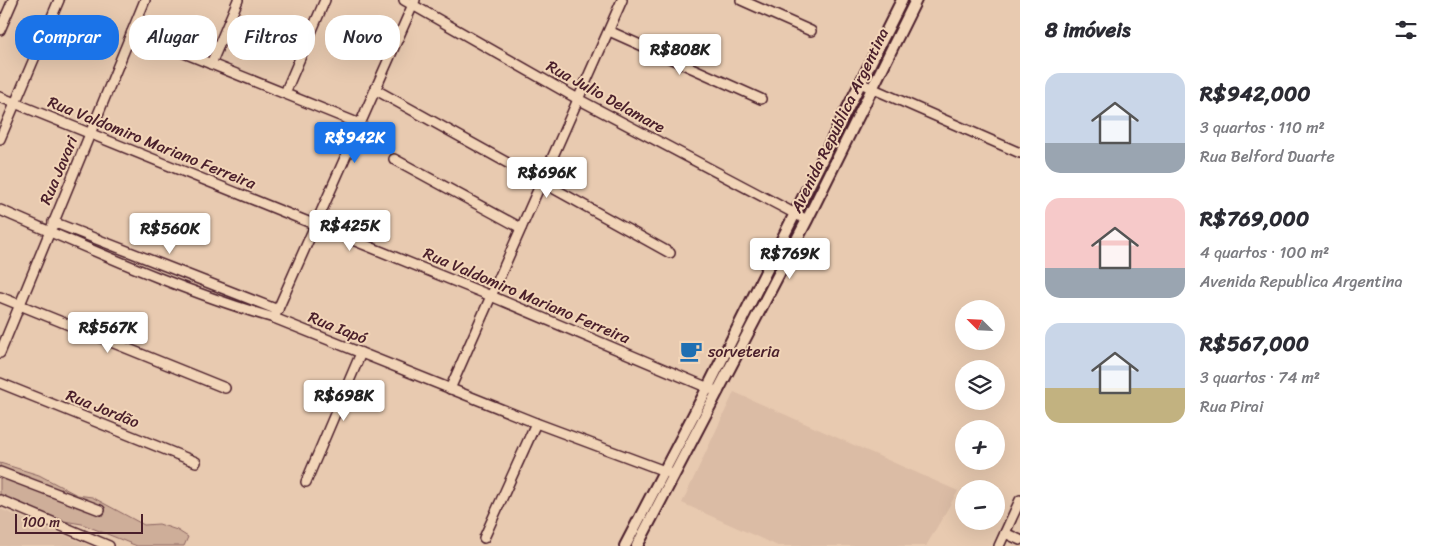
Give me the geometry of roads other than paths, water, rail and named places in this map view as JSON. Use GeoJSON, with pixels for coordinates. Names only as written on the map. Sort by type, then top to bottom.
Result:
{"type":"FeatureCollection","features":[{"type":"Feature","properties":{"kind":"main road","name":"Avenida Republica Argentina"},"geometry":{"type":"LineString","coordinates":[[713,390],[795,214],[902,0]]}},
{"type":"Feature","properties":{"kind":"main road","name":"Avenida Republica Argentina"},"geometry":{"type":"LineString","coordinates":[[625,546],[669,473],[806,220],[916,0]]}},
{"type":"Feature","properties":{"kind":"main road","name":"Avenida Republica Argentina"},"geometry":{"type":"LineString","coordinates":[[637,546],[669,473]]}},
{"type":"Feature","properties":{"kind":"street"},"geometry":{"type":"LineString","coordinates":[[0,30],[13,0]]}},
{"type":"Feature","properties":{"kind":"street"},"geometry":{"type":"LineString","coordinates":[[0,139],[59,0]]}},
{"type":"Feature","properties":{"kind":"street","name":"Rua Javari"},"geometry":{"type":"LineString","coordinates":[[139,15],[146,0]]}},
{"type":"Feature","properties":{"kind":"street"},"geometry":{"type":"LineString","coordinates":[[211,64],[238,0]]}},
{"type":"Feature","properties":{"kind":"street"},"geometry":{"type":"LineString","coordinates":[[285,93],[325,0]]}},
{"type":"Feature","properties":{"kind":"street","name":"Rua Julio Delamare"},"geometry":{"type":"LineString","coordinates":[[404,0],[414,2],[578,99],[806,220]]}},
{"type":"Feature","properties":{"kind":"street"},"geometry":{"type":"LineString","coordinates":[[450,389],[622,0]]}},
{"type":"Feature","properties":{"kind":"street"},"geometry":{"type":"LineString","coordinates":[[741,0],[811,31]]}},
{"type":"Feature","properties":{"kind":"street"},"geometry":{"type":"LineString","coordinates":[[276,314],[414,2]]}},
{"type":"Feature","properties":{"kind":"street"},"geometry":{"type":"LineString","coordinates":[[609,31],[761,100]]}},
{"type":"Feature","properties":{"kind":"street","name":"Rua Javari"},"geometry":{"type":"LineString","coordinates":[[0,352],[129,39]]}},
{"type":"Feature","properties":{"kind":"street"},"geometry":{"type":"LineString","coordinates":[[201,60],[360,124]]}},
{"type":"Feature","properties":{"kind":"street"},"geometry":{"type":"LineString","coordinates":[[860,83],[1020,154]]}},
{"type":"Feature","properties":{"kind":"street"},"geometry":{"type":"LineString","coordinates":[[376,90],[670,253]]}},
{"type":"Feature","properties":{"kind":"street","name":"Rua Valdomiro Mariano Ferreira"},"geometry":{"type":"LineString","coordinates":[[0,97],[491,296],[713,390]]}},
{"type":"Feature","properties":{"kind":"street"},"geometry":{"type":"LineString","coordinates":[[394,159],[521,228]]}},
{"type":"Feature","properties":{"kind":"street","name":"Rua Iapó"},"geometry":{"type":"LineString","coordinates":[[0,210],[228,303],[276,314]]}},
{"type":"Feature","properties":{"kind":"street","name":"Rua Iapó"},"geometry":{"type":"LineString","coordinates":[[53,222],[276,314],[361,353],[536,423],[669,473]]}},
{"type":"Feature","properties":{"kind":"street"},"geometry":{"type":"LineString","coordinates":[[0,297],[225,388]]}},
{"type":"Feature","properties":{"kind":"street"},"geometry":{"type":"LineString","coordinates":[[306,482],[361,353]]}},
{"type":"Feature","properties":{"kind":"street","name":"Rua Jordão"},"geometry":{"type":"LineString","coordinates":[[0,383],[196,462]]}},
{"type":"Feature","properties":{"kind":"street"},"geometry":{"type":"LineString","coordinates":[[484,538],[536,423]]}},
{"type":"Feature","properties":{"kind":"street"},"geometry":{"type":"LineString","coordinates":[[0,472],[100,510]]}},
{"type":"Feature","properties":{"kind":"street"},"geometry":{"type":"LineString","coordinates":[[0,500],[109,546]]}},
{"type":"Feature","properties":{"kind":"street"},"geometry":{"type":"LineString","coordinates":[[999,546],[1020,500]]}},
{"type":"Feature","properties":{"kind":"street"},"geometry":{"type":"LineString","coordinates":[[1005,533],[1020,540]]}},
{"type":"Feature","properties":{"kind":"place","name":"sorveteria"},"geometry":{"type":"Point","coordinates":[691,351]}}]}
